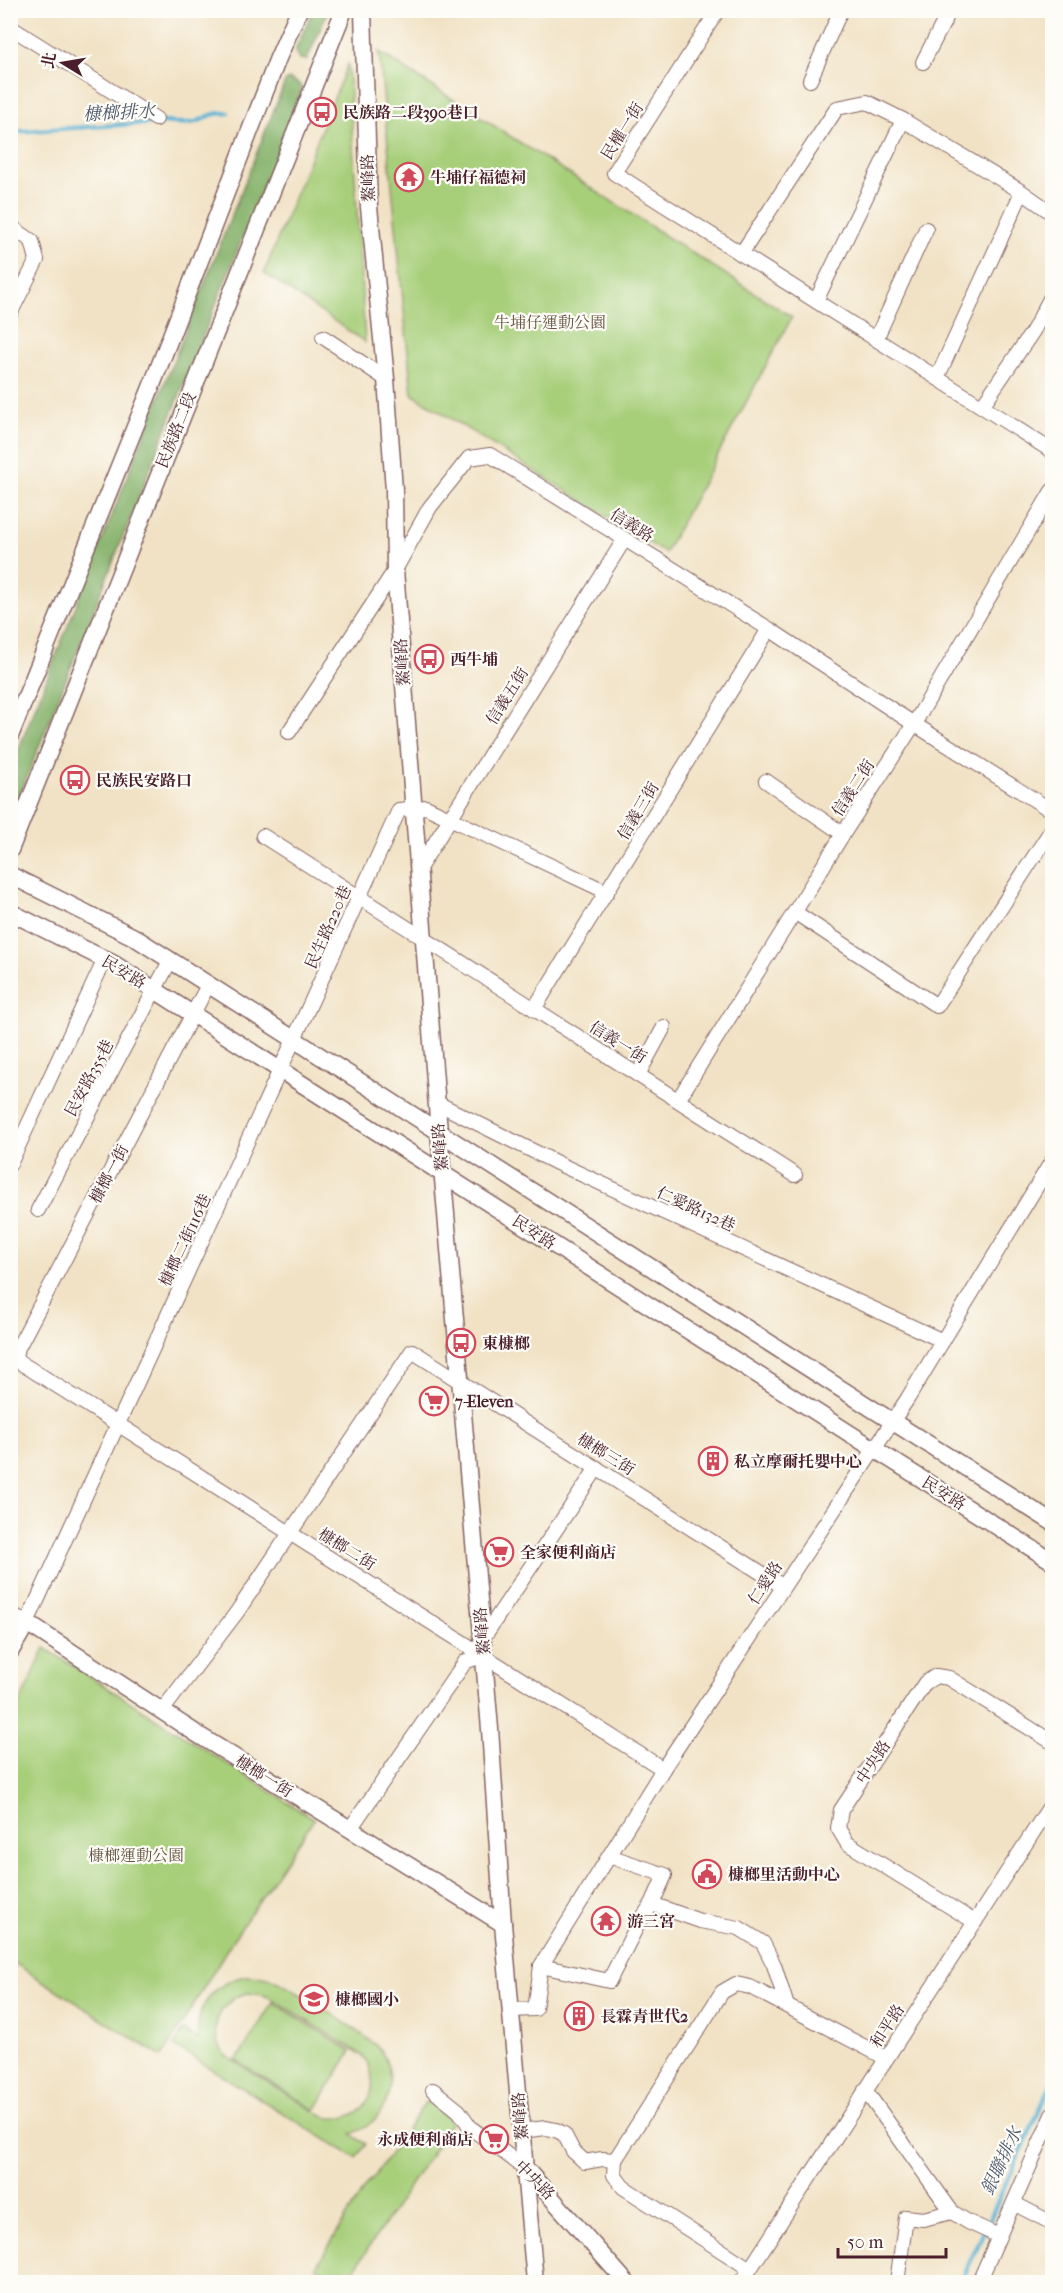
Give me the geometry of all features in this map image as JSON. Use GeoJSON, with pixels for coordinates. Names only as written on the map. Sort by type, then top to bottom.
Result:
{"type":"FeatureCollection","features":[{"type":"Feature","properties":{"kind":"street"},"geometry":{"type":"LineString","coordinates":[[10,736],[152,385],[298,10]]}},
{"type":"Feature","properties":{"kind":"street","name":"民族路二段"},"geometry":{"type":"LineString","coordinates":[[10,850],[344,10]]}},
{"type":"Feature","properties":{"kind":"street","name":"鰲峰路"},"geometry":{"type":"LineString","coordinates":[[363,10],[369,207],[394,490],[395,570],[423,938],[483,1638],[503,1924],[535,2283]]}},
{"type":"Feature","properties":{"kind":"street","name":"民權一街"},"geometry":{"type":"LineString","coordinates":[[718,10],[614,173],[1053,451]]}},
{"type":"Feature","properties":{"kind":"street"},"geometry":{"type":"LineString","coordinates":[[810,80],[841,10]]}},
{"type":"Feature","properties":{"kind":"street"},"geometry":{"type":"LineString","coordinates":[[923,62],[950,10]]}},
{"type":"Feature","properties":{"kind":"street"},"geometry":{"type":"LineString","coordinates":[[10,27],[156,119]]}},
{"type":"Feature","properties":{"kind":"street"},"geometry":{"type":"LineString","coordinates":[[741,254],[837,108],[867,102],[903,120],[1053,213]]}},
{"type":"Feature","properties":{"kind":"street"},"geometry":{"type":"LineString","coordinates":[[816,301],[903,120]]}},
{"type":"Feature","properties":{"kind":"street"},"geometry":{"type":"LineString","coordinates":[[937,378],[1022,192]]}},
{"type":"Feature","properties":{"kind":"street"},"geometry":{"type":"LineString","coordinates":[[10,226],[32,241],[37,260],[10,314]]}},
{"type":"Feature","properties":{"kind":"street"},"geometry":{"type":"LineString","coordinates":[[876,339],[926,229]]}},
{"type":"Feature","properties":{"kind":"street"},"geometry":{"type":"LineString","coordinates":[[982,406],[1033,331],[1053,295]]}},
{"type":"Feature","properties":{"kind":"street"},"geometry":{"type":"LineString","coordinates":[[323,337],[386,379]]}},
{"type":"Feature","properties":{"kind":"street","name":"信義路"},"geometry":{"type":"LineString","coordinates":[[288,732],[395,570],[430,507],[470,458],[490,455],[769,629],[1053,811]]}},
{"type":"Feature","properties":{"kind":"street","name":"信義二街"},"geometry":{"type":"LineString","coordinates":[[678,1100],[914,724],[1053,491]]}},
{"type":"Feature","properties":{"kind":"street","name":"信義五街"},"geometry":{"type":"LineString","coordinates":[[418,870],[624,540]]}},
{"type":"Feature","properties":{"kind":"street","name":"信義三街"},"geometry":{"type":"LineString","coordinates":[[534,1009],[769,629]]}},
{"type":"Feature","properties":{"kind":"street"},"geometry":{"type":"LineString","coordinates":[[766,780],[843,834]]}},
{"type":"Feature","properties":{"kind":"street"},"geometry":{"type":"LineString","coordinates":[[414,809],[426,807],[607,892]]}},
{"type":"Feature","properties":{"kind":"street","name":"民生路220巷"},"geometry":{"type":"LineString","coordinates":[[281,1070],[399,810],[414,809]]}},
{"type":"Feature","properties":{"kind":"street"},"geometry":{"type":"LineString","coordinates":[[796,913],[937,1006],[1053,829]]}},
{"type":"Feature","properties":{"kind":"street"},"geometry":{"type":"LineString","coordinates":[[263,836],[423,938]]}},
{"type":"Feature","properties":{"kind":"street","name":"民安路"},"geometry":{"type":"LineString","coordinates":[[10,875],[134,937],[1053,1522]]}},
{"type":"Feature","properties":{"kind":"street","name":"民安路"},"geometry":{"type":"LineString","coordinates":[[10,912],[105,959],[155,990],[1053,1561]]}},
{"type":"Feature","properties":{"kind":"street","name":"信義一街"},"geometry":{"type":"LineString","coordinates":[[423,938],[795,1175]]}},
{"type":"Feature","properties":{"kind":"street"},"geometry":{"type":"LineString","coordinates":[[10,1164],[105,959]]}},
{"type":"Feature","properties":{"kind":"street","name":"民安路355巷"},"geometry":{"type":"LineString","coordinates":[[38,1210],[170,961]]}},
{"type":"Feature","properties":{"kind":"street","name":"槺榔一街"},"geometry":{"type":"LineString","coordinates":[[12,1361],[208,985]]}},
{"type":"Feature","properties":{"kind":"street"},"geometry":{"type":"LineString","coordinates":[[638,1075],[664,1027]]}},
{"type":"Feature","properties":{"kind":"street","name":"槺榔二街116巷"},"geometry":{"type":"LineString","coordinates":[[27,1623],[281,1070]]}},
{"type":"Feature","properties":{"kind":"street","name":"仁愛路132巷"},"geometry":{"type":"LineString","coordinates":[[437,1103],[559,1164],[943,1341]]}},
{"type":"Feature","properties":{"kind":"street","name":"仁愛路"},"geometry":{"type":"LineString","coordinates":[[511,2010],[535,2009],[541,1966],[663,1769],[893,1421],[1053,1161]]}},
{"type":"Feature","properties":{"kind":"street","name":"槺榔三街"},"geometry":{"type":"LineString","coordinates":[[290,1532],[412,1351],[782,1586]]}},
{"type":"Feature","properties":{"kind":"street","name":"槺榔二街"},"geometry":{"type":"LineString","coordinates":[[12,1361],[290,1532],[663,1769]]}},
{"type":"Feature","properties":{"kind":"street"},"geometry":{"type":"LineString","coordinates":[[483,1638],[597,1468]]}},
{"type":"Feature","properties":{"kind":"street"},"geometry":{"type":"LineString","coordinates":[[162,1711],[237,1612],[290,1532]]}},
{"type":"Feature","properties":{"kind":"street","name":"槺榔一街"},"geometry":{"type":"LineString","coordinates":[[10,1613],[503,1924]]}},
{"type":"Feature","properties":{"kind":"street"},"geometry":{"type":"LineString","coordinates":[[10,1652],[27,1623]]}},
{"type":"Feature","properties":{"kind":"street"},"geometry":{"type":"LineString","coordinates":[[350,1829],[465,1662],[484,1655]]}},
{"type":"Feature","properties":{"kind":"street","name":"中央路"},"geometry":{"type":"LineString","coordinates":[[975,1922],[847,1844],[837,1828],[841,1810],[925,1683],[936,1676],[949,1678],[1053,1742]]}},
{"type":"Feature","properties":{"kind":"street","name":"和平路"},"geometry":{"type":"LineString","coordinates":[[741,2283],[1053,1803]]}},
{"type":"Feature","properties":{"kind":"street"},"geometry":{"type":"LineString","coordinates":[[541,1966],[609,1981],[638,1924],[652,1904],[665,1875],[609,1856]]}},
{"type":"Feature","properties":{"kind":"street"},"geometry":{"type":"LineString","coordinates":[[652,1904],[700,1921],[739,1928],[763,1943],[774,1965],[787,2006]]}},
{"type":"Feature","properties":{"kind":"street"},"geometry":{"type":"LineString","coordinates":[[750,2269],[623,2187],[614,2175],[615,2160],[722,1992],[736,1984],[750,1987],[886,2058]]}},
{"type":"Feature","properties":{"kind":"street","name":"中央路"},"geometry":{"type":"LineString","coordinates":[[433,2090],[459,2110],[471,2128],[525,2168],[626,2283]]}},
{"type":"Feature","properties":{"kind":"street"},"geometry":{"type":"LineString","coordinates":[[865,2090],[952,2212],[999,2236]]}},
{"type":"Feature","properties":{"kind":"street"},"geometry":{"type":"LineString","coordinates":[[979,2283],[1053,2115]]}},
{"type":"Feature","properties":{"kind":"street"},"geometry":{"type":"LineString","coordinates":[[521,2131],[546,2127],[556,2130],[564,2134],[573,2151],[585,2162],[602,2159],[615,2160]]}},
{"type":"Feature","properties":{"kind":"street"},"geometry":{"type":"LineString","coordinates":[[1015,2204],[1053,2223]]}},
{"type":"Feature","properties":{"kind":"street"},"geometry":{"type":"LineString","coordinates":[[897,2283],[906,2217],[923,2219],[952,2212]]}},
{"type":"Feature","properties":{"kind":"green space"},"geometry":{"type":"Polygon","coordinates":[[[313,10],[328,11],[307,60],[300,59],[296,54],[296,48],[313,10]]]}},
{"type":"Feature","properties":{"kind":"green space","name":"牛埔仔運動公園"},"geometry":{"type":"Polygon","coordinates":[[[379,52],[792,317],[665,553],[412,394],[379,52]]]}},
{"type":"Feature","properties":{"kind":"green space"},"geometry":{"type":"Polygon","coordinates":[[[348,63],[365,342],[264,273],[348,63]]]}},
{"type":"Feature","properties":{"kind":"green space"},"geometry":{"type":"Polygon","coordinates":[[[289,79],[301,85],[301,91],[11,817],[11,768],[285,82],[289,79]]]}},
{"type":"Feature","properties":{"kind":"green space","name":"槺榔運動公園"},"geometry":{"type":"Polygon","coordinates":[[[45,1648],[314,1819],[232,1941],[162,2057],[11,1961],[11,1710],[15,1713],[45,1648]]]}},
{"type":"Feature","properties":{"kind":"green space"},"geometry":{"type":"Polygon","coordinates":[[[257,1976],[278,1982],[346,2023],[381,2051],[389,2070],[388,2097],[375,2119],[351,2134],[366,2144],[356,2158],[174,2046],[183,2031],[198,2040],[199,2017],[208,1998],[224,1984],[234,1979],[257,1976]],[[247,1993],[228,2003],[222,2010],[216,2028],[220,2047],[226,2056],[324,2117],[350,2116],[360,2110],[372,2091],[369,2067],[362,2055],[263,1995],[247,1993]]]}},
{"type":"Feature","properties":{"kind":"green space"},"geometry":{"type":"Polygon","coordinates":[[[273,2002],[351,2051],[315,2110],[236,2061],[273,2002]]]}},
{"type":"Feature","properties":{"kind":"green space"},"geometry":{"type":"Polygon","coordinates":[[[426,2101],[452,2122],[346,2282],[342,2282],[316,2267],[368,2182],[376,2175],[426,2101]]]}},
{"type":"Feature","properties":{"kind":"waterway","name":"槺榔排水"},"geometry":{"type":"LineString","coordinates":[[10,132],[163,122],[191,123],[219,113],[228,113]]}},
{"type":"Feature","properties":{"kind":"waterway","name":"銀聯排水"},"geometry":{"type":"LineString","coordinates":[[961,2282],[1052,2083]]}},
{"type":"Feature","properties":{"kind":"place","name":"民族路二段390巷口"},"geometry":{"type":"Point","coordinates":[322,112]}},
{"type":"Feature","properties":{"kind":"place","name":"牛埔仔福德祠"},"geometry":{"type":"Point","coordinates":[409,177]}},
{"type":"Feature","properties":{"kind":"place","name":"西牛埔"},"geometry":{"type":"Point","coordinates":[429,659]}},
{"type":"Feature","properties":{"kind":"place","name":"民族民安路口"},"geometry":{"type":"Point","coordinates":[75,780]}},
{"type":"Feature","properties":{"kind":"place","name":"東槺榔"},"geometry":{"type":"Point","coordinates":[461,1343]}},
{"type":"Feature","properties":{"kind":"place","name":"7-Eleven"},"geometry":{"type":"Point","coordinates":[434,1401]}},
{"type":"Feature","properties":{"kind":"place","name":"私立摩爾托嬰中心"},"geometry":{"type":"Point","coordinates":[713,1461]}},
{"type":"Feature","properties":{"kind":"place","name":"全家便利商店"},"geometry":{"type":"Point","coordinates":[499,1552]}},
{"type":"Feature","properties":{"kind":"place","name":"槺榔里活動中心"},"geometry":{"type":"Point","coordinates":[707,1874]}},
{"type":"Feature","properties":{"kind":"place","name":"游三宮"},"geometry":{"type":"Point","coordinates":[606,1921]}},
{"type":"Feature","properties":{"kind":"place","name":"槺榔國小"},"geometry":{"type":"Point","coordinates":[314,1999]}},
{"type":"Feature","properties":{"kind":"place","name":"長霖青世代2"},"geometry":{"type":"Point","coordinates":[579,2016]}},
{"type":"Feature","properties":{"kind":"place","name":"永成便利商店"},"geometry":{"type":"Point","coordinates":[494,2139]}}]}
